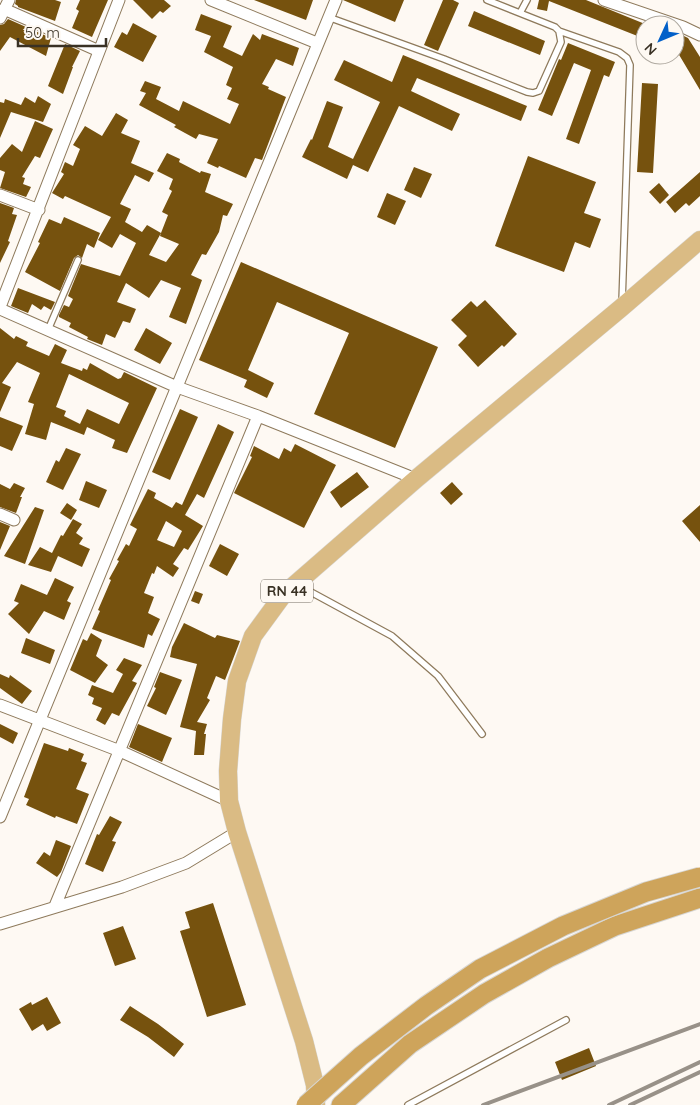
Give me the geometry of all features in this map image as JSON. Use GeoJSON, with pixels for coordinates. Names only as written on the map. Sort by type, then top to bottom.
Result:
{"type":"FeatureCollection","features":[{"type":"Feature","properties":{"kind":"highway"},"geometry":{"type":"LineString","coordinates":[[306,1105],[361,1056],[426,1006],[480,969],[563,926],[646,892],[700,877]]}},
{"type":"Feature","properties":{"kind":"highway"},"geometry":{"type":"LineString","coordinates":[[341,1105],[410,1044],[484,994],[548,958],[616,926],[700,898]]}},
{"type":"Feature","properties":{"kind":"main road","name":"RN 44"},"geometry":{"type":"LineString","coordinates":[[316,1105],[315,1085],[304,1041],[237,832],[229,801],[228,771],[237,681],[253,636],[283,595],[416,479],[700,240]]}},
{"type":"Feature","properties":{"kind":"street"},"geometry":{"type":"LineString","coordinates":[[119,0],[0,308],[177,387],[258,416],[416,479]]}},
{"type":"Feature","properties":{"kind":"street"},"geometry":{"type":"LineString","coordinates":[[211,0],[317,43]]}},
{"type":"Feature","properties":{"kind":"street"},"geometry":{"type":"LineString","coordinates":[[0,817],[336,0]]}},
{"type":"Feature","properties":{"kind":"street"},"geometry":{"type":"LineString","coordinates":[[604,0],[700,35]]}},
{"type":"Feature","properties":{"kind":"street"},"geometry":{"type":"LineString","coordinates":[[4,9],[99,51]]}},
{"type":"Feature","properties":{"kind":"street"},"geometry":{"type":"LineString","coordinates":[[0,195],[39,210]]}},
{"type":"Feature","properties":{"kind":"street"},"geometry":{"type":"LineString","coordinates":[[55,906],[258,416]]}},
{"type":"Feature","properties":{"kind":"street"},"geometry":{"type":"LineString","coordinates":[[0,514],[14,520]]}},
{"type":"Feature","properties":{"kind":"street"},"geometry":{"type":"LineString","coordinates":[[0,705],[120,751],[229,801]]}},
{"type":"Feature","properties":{"kind":"street"},"geometry":{"type":"LineString","coordinates":[[0,924],[122,887],[186,863],[237,832]]}},
{"type":"Feature","properties":{"kind":"lane"},"geometry":{"type":"LineString","coordinates":[[487,0],[555,28],[558,31],[619,52],[630,65],[621,308]]}},
{"type":"Feature","properties":{"kind":"lane"},"geometry":{"type":"LineString","coordinates":[[520,13],[527,0]]}},
{"type":"Feature","properties":{"kind":"lane"},"geometry":{"type":"LineString","coordinates":[[328,17],[444,58],[527,92],[534,93],[542,87],[561,42],[558,31]]}},
{"type":"Feature","properties":{"kind":"lane"},"geometry":{"type":"LineString","coordinates":[[48,330],[78,260]]}},
{"type":"Feature","properties":{"kind":"lane"},"geometry":{"type":"LineString","coordinates":[[296,584],[392,636],[438,676],[482,734]]}},
{"type":"Feature","properties":{"kind":"lane"},"geometry":{"type":"LineString","coordinates":[[408,1105],[566,1020]]}},
{"type":"Feature","properties":{"kind":"building"},"geometry":{"type":"Polygon","coordinates":[[[16,0],[55,0],[61,2],[55,21],[18,7],[15,4],[16,0]]]}},
{"type":"Feature","properties":{"kind":"building"},"geometry":{"type":"Polygon","coordinates":[[[80,0],[108,0],[92,37],[72,28],[79,11],[76,9],[80,0]]]}},
{"type":"Feature","properties":{"kind":"building"},"geometry":{"type":"Polygon","coordinates":[[[133,0],[164,0],[171,6],[163,13],[160,11],[152,19],[133,0]]]}},
{"type":"Feature","properties":{"kind":"building"},"geometry":{"type":"Polygon","coordinates":[[[254,0],[313,0],[306,20],[254,0]]]}},
{"type":"Feature","properties":{"kind":"building"},"geometry":{"type":"Polygon","coordinates":[[[343,0],[404,0],[395,22],[343,0]]]}},
{"type":"Feature","properties":{"kind":"building"},"geometry":{"type":"Polygon","coordinates":[[[443,0],[453,0],[459,3],[438,51],[424,45],[443,0]]]}},
{"type":"Feature","properties":{"kind":"building"},"geometry":{"type":"Polygon","coordinates":[[[539,0],[586,0],[635,20],[635,35],[549,1],[547,11],[537,9],[539,0]]]}},
{"type":"Feature","properties":{"kind":"building"},"geometry":{"type":"Polygon","coordinates":[[[474,11],[545,41],[540,55],[468,26],[474,11]]]}},
{"type":"Feature","properties":{"kind":"building"},"geometry":{"type":"Polygon","coordinates":[[[201,14],[232,26],[223,47],[242,56],[253,34],[260,40],[262,34],[299,48],[293,66],[276,59],[262,84],[269,87],[268,89],[286,97],[262,160],[255,158],[246,178],[219,166],[218,168],[207,163],[218,139],[199,134],[196,139],[174,127],[176,125],[139,105],[146,93],[140,91],[145,81],[161,87],[156,99],[179,111],[183,101],[230,124],[239,104],[227,99],[232,88],[226,85],[233,67],[204,52],[211,36],[195,30],[201,14]]]}},
{"type":"Feature","properties":{"kind":"building"},"geometry":{"type":"Polygon","coordinates":[[[8,19],[51,38],[46,56],[10,37],[0,51],[0,25],[4,24],[8,19]]]}},
{"type":"Feature","properties":{"kind":"building"},"geometry":{"type":"Polygon","coordinates":[[[133,23],[157,36],[143,62],[114,47],[122,32],[127,35],[133,23]]]}},
{"type":"Feature","properties":{"kind":"building"},"geometry":{"type":"Polygon","coordinates":[[[685,36],[688,38],[700,57],[700,90],[685,65],[685,36]]]}},
{"type":"Feature","properties":{"kind":"building"},"geometry":{"type":"Polygon","coordinates":[[[568,43],[615,62],[609,77],[604,75],[579,144],[566,139],[591,70],[574,63],[552,116],[538,110],[559,59],[561,60],[568,43]]]}},
{"type":"Feature","properties":{"kind":"building"},"geometry":{"type":"Polygon","coordinates":[[[65,44],[80,51],[72,67],[63,94],[48,86],[65,44]]]}},
{"type":"Feature","properties":{"kind":"building"},"geometry":{"type":"Polygon","coordinates":[[[403,55],[527,106],[521,121],[417,78],[411,91],[460,114],[452,131],[399,106],[368,172],[353,165],[347,179],[302,157],[312,140],[327,101],[343,107],[328,147],[353,159],[380,102],[334,80],[344,60],[392,82],[403,55]]]}},
{"type":"Feature","properties":{"kind":"building"},"geometry":{"type":"Polygon","coordinates":[[[642,83],[658,84],[653,173],[637,172],[642,83]]]}},
{"type":"Feature","properties":{"kind":"building"},"geometry":{"type":"Polygon","coordinates":[[[38,96],[51,104],[43,122],[11,112],[0,138],[0,102],[4,103],[5,99],[21,105],[25,97],[35,103],[38,96]]]}},
{"type":"Feature","properties":{"kind":"building"},"geometry":{"type":"Polygon","coordinates":[[[116,113],[128,120],[121,133],[140,141],[131,163],[154,173],[149,182],[135,175],[120,204],[131,209],[125,222],[142,232],[147,225],[161,233],[168,215],[162,212],[172,191],[169,189],[173,179],[157,171],[167,153],[180,159],[179,162],[200,173],[201,171],[211,174],[205,192],[233,204],[227,216],[223,215],[219,232],[206,255],[202,254],[191,275],[202,280],[186,324],[169,317],[181,288],[161,280],[149,298],[126,283],[117,302],[136,309],[130,323],[123,321],[115,338],[106,334],[102,345],[87,339],[88,337],[69,327],[71,323],[59,317],[59,315],[64,305],[69,307],[73,299],[68,296],[81,264],[120,276],[136,243],[120,234],[112,248],[98,240],[111,217],[65,196],[63,199],[52,193],[64,174],[61,172],[65,162],[73,166],[80,149],[73,145],[85,126],[102,136],[116,113]],[[161,233],[149,255],[166,262],[179,244],[160,236],[161,233]]]}},
{"type":"Feature","properties":{"kind":"building"},"geometry":{"type":"Polygon","coordinates":[[[35,121],[53,129],[40,158],[35,156],[22,177],[25,178],[23,184],[31,187],[26,197],[0,188],[5,172],[0,170],[0,158],[12,144],[22,152],[35,121]]]}},
{"type":"Feature","properties":{"kind":"building"},"geometry":{"type":"Polygon","coordinates":[[[528,156],[596,182],[584,213],[601,219],[590,248],[575,242],[564,272],[495,246],[528,156]]]}},
{"type":"Feature","properties":{"kind":"building"},"geometry":{"type":"Polygon","coordinates":[[[414,167],[432,174],[421,198],[404,190],[414,167]]]}},
{"type":"Feature","properties":{"kind":"building"},"geometry":{"type":"Polygon","coordinates":[[[700,172],[700,196],[689,206],[686,203],[675,213],[666,202],[700,172]]]}},
{"type":"Feature","properties":{"kind":"building"},"geometry":{"type":"Polygon","coordinates":[[[659,183],[669,195],[660,204],[649,192],[659,183]]]}},
{"type":"Feature","properties":{"kind":"building"},"geometry":{"type":"Polygon","coordinates":[[[387,193],[406,201],[395,225],[377,217],[387,193]]]}},
{"type":"Feature","properties":{"kind":"building"},"geometry":{"type":"Polygon","coordinates":[[[0,203],[14,208],[12,214],[17,215],[8,241],[10,242],[0,263],[0,203]]]}},
{"type":"Feature","properties":{"kind":"building"},"geometry":{"type":"Polygon","coordinates":[[[64,217],[100,233],[94,248],[87,244],[82,258],[78,255],[74,258],[60,291],[25,272],[40,243],[38,242],[49,219],[61,224],[64,217]]]}},
{"type":"Feature","properties":{"kind":"building"},"geometry":{"type":"Polygon","coordinates":[[[241,262],[438,347],[395,448],[314,414],[349,333],[277,302],[248,370],[274,383],[267,398],[244,387],[247,380],[199,360],[241,262]]]}},
{"type":"Feature","properties":{"kind":"building"},"geometry":{"type":"Polygon","coordinates":[[[18,288],[55,302],[51,310],[44,306],[41,310],[32,304],[28,313],[11,306],[18,288]]]}},
{"type":"Feature","properties":{"kind":"building"},"geometry":{"type":"Polygon","coordinates":[[[485,300],[517,334],[504,347],[502,345],[478,367],[458,345],[467,336],[451,320],[471,301],[477,307],[485,300]]]}},
{"type":"Feature","properties":{"kind":"building"},"geometry":{"type":"Polygon","coordinates":[[[0,328],[14,339],[16,336],[28,342],[26,346],[49,356],[55,344],[67,350],[61,363],[82,371],[83,368],[87,370],[90,363],[118,379],[121,378],[124,372],[157,388],[127,453],[112,448],[115,440],[87,427],[84,435],[51,422],[46,440],[25,434],[34,404],[28,402],[40,373],[17,362],[2,383],[11,387],[0,412],[0,328]],[[69,374],[56,407],[66,411],[64,416],[80,424],[87,409],[119,424],[129,403],[69,374]]]}},
{"type":"Feature","properties":{"kind":"building"},"geometry":{"type":"Polygon","coordinates":[[[146,328],[172,343],[160,364],[134,350],[146,328]]]}},
{"type":"Feature","properties":{"kind":"building"},"geometry":{"type":"Polygon","coordinates":[[[180,409],[198,417],[170,480],[152,472],[180,409]]]}},
{"type":"Feature","properties":{"kind":"building"},"geometry":{"type":"Polygon","coordinates":[[[0,417],[23,426],[12,451],[0,446],[0,417]]]}},
{"type":"Feature","properties":{"kind":"building"},"geometry":{"type":"Polygon","coordinates":[[[218,424],[234,432],[204,498],[197,494],[185,515],[203,526],[188,550],[184,548],[173,564],[179,568],[173,577],[157,566],[154,574],[152,573],[144,593],[154,597],[148,613],[160,619],[152,636],[148,634],[144,648],[92,629],[111,580],[109,579],[119,561],[117,560],[126,544],[129,546],[137,529],[130,525],[148,489],[156,493],[154,498],[172,508],[176,502],[182,505],[218,424]],[[166,521],[157,540],[174,547],[182,531],[166,521]]]}},
{"type":"Feature","properties":{"kind":"building"},"geometry":{"type":"Polygon","coordinates":[[[295,444],[336,465],[304,528],[234,493],[252,457],[250,456],[254,446],[279,459],[284,448],[291,452],[295,444]]]}},
{"type":"Feature","properties":{"kind":"building"},"geometry":{"type":"Polygon","coordinates":[[[66,448],[81,454],[63,490],[46,482],[56,460],[59,462],[66,448]]]}},
{"type":"Feature","properties":{"kind":"building"},"geometry":{"type":"Polygon","coordinates":[[[357,472],[369,487],[341,508],[330,492],[357,472]]]}},
{"type":"Feature","properties":{"kind":"building"},"geometry":{"type":"Polygon","coordinates":[[[86,481],[107,490],[99,508],[79,500],[86,481]]]}},
{"type":"Feature","properties":{"kind":"building"},"geometry":{"type":"Polygon","coordinates":[[[452,482],[463,494],[451,505],[440,493],[452,482]]]}},
{"type":"Feature","properties":{"kind":"building"},"geometry":{"type":"Polygon","coordinates":[[[14,483],[25,488],[20,497],[22,497],[16,513],[0,507],[0,484],[10,489],[14,483]]]}},
{"type":"Feature","properties":{"kind":"building"},"geometry":{"type":"Polygon","coordinates":[[[67,503],[77,510],[71,520],[60,513],[67,503]]]}},
{"type":"Feature","properties":{"kind":"building"},"geometry":{"type":"Polygon","coordinates":[[[700,505],[700,542],[682,521],[700,505]]]}},
{"type":"Feature","properties":{"kind":"building"},"geometry":{"type":"Polygon","coordinates":[[[35,507],[44,510],[25,564],[4,556],[35,507]]]}},
{"type":"Feature","properties":{"kind":"building"},"geometry":{"type":"Polygon","coordinates":[[[73,519],[82,524],[76,533],[83,538],[79,544],[90,549],[82,567],[58,556],[51,572],[28,565],[40,547],[52,553],[61,535],[63,536],[73,519]]]}},
{"type":"Feature","properties":{"kind":"building"},"geometry":{"type":"Polygon","coordinates":[[[0,522],[10,526],[0,550],[0,522]]]}},
{"type":"Feature","properties":{"kind":"building"},"geometry":{"type":"Polygon","coordinates":[[[220,544],[239,554],[227,576],[209,566],[220,544]]]}},
{"type":"Feature","properties":{"kind":"building"},"geometry":{"type":"Polygon","coordinates":[[[55,578],[74,587],[67,601],[71,603],[64,620],[44,611],[29,634],[8,614],[19,603],[14,601],[21,584],[47,595],[55,578]]]}},
{"type":"Feature","properties":{"kind":"building"},"geometry":{"type":"Polygon","coordinates":[[[195,591],[203,594],[199,604],[191,601],[195,591]]]}},
{"type":"Feature","properties":{"kind":"building"},"geometry":{"type":"Polygon","coordinates":[[[184,623],[215,638],[217,635],[240,641],[225,680],[216,676],[207,698],[210,700],[197,722],[207,724],[204,734],[206,734],[204,755],[194,755],[196,731],[180,727],[197,664],[170,657],[172,647],[184,623]]]}},
{"type":"Feature","properties":{"kind":"building"},"geometry":{"type":"Polygon","coordinates":[[[91,633],[102,640],[96,656],[108,665],[95,683],[70,670],[83,639],[87,641],[91,633]]]}},
{"type":"Feature","properties":{"kind":"building"},"geometry":{"type":"Polygon","coordinates":[[[26,638],[55,650],[50,664],[21,653],[26,638]]]}},
{"type":"Feature","properties":{"kind":"building"},"geometry":{"type":"Polygon","coordinates":[[[124,658],[142,665],[132,681],[137,683],[119,716],[112,713],[105,725],[96,720],[102,708],[92,704],[94,698],[88,695],[92,685],[113,693],[123,674],[116,670],[124,658]]]}},
{"type":"Feature","properties":{"kind":"building"},"geometry":{"type":"Polygon","coordinates":[[[160,672],[182,680],[166,715],[147,706],[156,688],[154,687],[160,672]]]}},
{"type":"Feature","properties":{"kind":"building"},"geometry":{"type":"Polygon","coordinates":[[[0,674],[9,678],[10,675],[32,691],[22,704],[0,688],[0,674]]]}},
{"type":"Feature","properties":{"kind":"building"},"geometry":{"type":"Polygon","coordinates":[[[0,724],[18,733],[13,744],[0,737],[0,724]]]}},
{"type":"Feature","properties":{"kind":"building"},"geometry":{"type":"Polygon","coordinates":[[[138,724],[172,738],[162,762],[129,747],[138,724]]]}},
{"type":"Feature","properties":{"kind":"building"},"geometry":{"type":"Polygon","coordinates":[[[44,743],[68,751],[69,748],[84,754],[81,761],[87,763],[76,789],[89,794],[77,824],[56,816],[55,818],[26,805],[29,799],[24,797],[44,743]]]}},
{"type":"Feature","properties":{"kind":"building"},"geometry":{"type":"Polygon","coordinates":[[[110,816],[122,822],[112,841],[116,842],[103,872],[85,864],[97,834],[99,835],[110,816]]]}},
{"type":"Feature","properties":{"kind":"building"},"geometry":{"type":"Polygon","coordinates":[[[56,840],[71,846],[61,872],[57,877],[36,863],[44,852],[50,856],[56,840]]]}},
{"type":"Feature","properties":{"kind":"building"},"geometry":{"type":"Polygon","coordinates":[[[213,903],[246,1005],[207,1017],[180,931],[190,928],[185,912],[213,903]]]}},
{"type":"Feature","properties":{"kind":"building"},"geometry":{"type":"Polygon","coordinates":[[[123,926],[136,959],[115,966],[103,933],[123,926]]]}},
{"type":"Feature","properties":{"kind":"building"},"geometry":{"type":"Polygon","coordinates":[[[47,997],[61,1023],[47,1031],[43,1024],[32,1031],[19,1009],[31,1002],[32,1005],[47,997]]]}},
{"type":"Feature","properties":{"kind":"building"},"geometry":{"type":"Polygon","coordinates":[[[130,1006],[184,1044],[174,1057],[148,1037],[120,1020],[130,1006]]]}},
{"type":"Feature","properties":{"kind":"building"},"geometry":{"type":"Polygon","coordinates":[[[589,1048],[596,1066],[562,1080],[555,1062],[589,1048]]]}},
{"type":"Feature","properties":{"kind":"railway"},"geometry":{"type":"LineString","coordinates":[[483,1105],[700,1024]]}},
{"type":"Feature","properties":{"kind":"railway"},"geometry":{"type":"LineString","coordinates":[[609,1105],[700,1062]]}},
{"type":"Feature","properties":{"kind":"railway"},"geometry":{"type":"LineString","coordinates":[[630,1105],[700,1072]]}}]}
